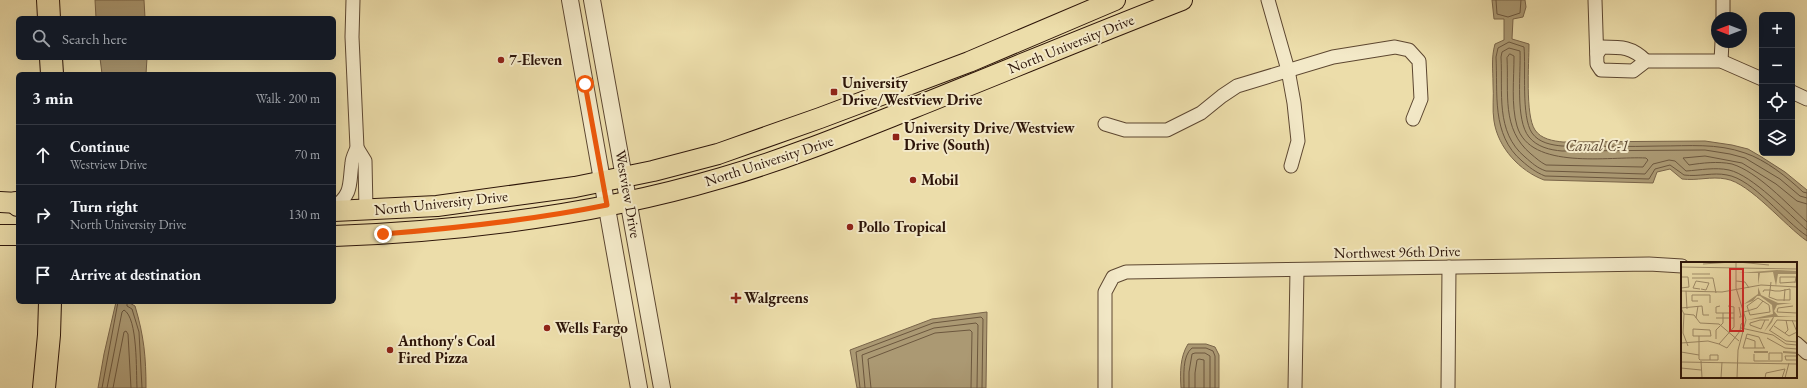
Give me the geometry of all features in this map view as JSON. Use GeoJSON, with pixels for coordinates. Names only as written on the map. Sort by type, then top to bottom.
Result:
{"type":"FeatureCollection","features":[{"type":"Feature","properties":{"kind":"highway"},"geometry":{"type":"LineString","coordinates":[[48,0],[49,16]]}},
{"type":"Feature","properties":{"kind":"highway"},"geometry":{"type":"LineString","coordinates":[[51,60],[52,72]]}},
{"type":"Feature","properties":{"kind":"highway"},"geometry":{"type":"LineString","coordinates":[[44,388],[49,335],[50,304]]}},
{"type":"Feature","properties":{"kind":"highway"},"geometry":{"type":"LineString","coordinates":[[49,335],[57,304]]}},
{"type":"Feature","properties":{"kind":"main road","name":"North University Drive"},"geometry":{"type":"LineString","coordinates":[[336,211],[437,206],[575,187],[625,177],[718,154],[820,118],[969,62],[1115,0]]}},
{"type":"Feature","properties":{"kind":"main road","name":"North University Drive"},"geometry":{"type":"LineString","coordinates":[[336,236],[472,226],[532,218],[629,201],[721,178],[802,152],[1182,0]]}},
{"type":"Feature","properties":{"kind":"main road"},"geometry":{"type":"LineString","coordinates":[[947,94],[948,86],[969,62]]}},
{"type":"Feature","properties":{"kind":"main road"},"geometry":{"type":"LineString","coordinates":[[336,230],[344,228],[354,223],[366,210]]}},
{"type":"Feature","properties":{"kind":"main road"},"geometry":{"type":"LineString","coordinates":[[0,235],[16,235]]}},
{"type":"Feature","properties":{"kind":"street"},"geometry":{"type":"LineString","coordinates":[[336,206],[345,199],[349,191],[352,177],[352,162],[357,148],[352,30],[353,0]]}},
{"type":"Feature","properties":{"kind":"street","name":"Westview Drive"},"geometry":{"type":"LineString","coordinates":[[570,0],[639,388]]}},
{"type":"Feature","properties":{"kind":"street","name":"Westview Drive"},"geometry":{"type":"LineString","coordinates":[[592,0],[662,388]]}},
{"type":"Feature","properties":{"kind":"street"},"geometry":{"type":"LineString","coordinates":[[1268,0],[1288,70],[1298,141],[1291,166]]}},
{"type":"Feature","properties":{"kind":"street"},"geometry":{"type":"LineString","coordinates":[[1595,0],[1597,64],[1601,70],[1633,71],[1646,61],[1721,61],[1759,79]]}},
{"type":"Feature","properties":{"kind":"street"},"geometry":{"type":"LineString","coordinates":[[1723,12],[1724,0]]}},
{"type":"Feature","properties":{"kind":"street"},"geometry":{"type":"LineString","coordinates":[[1105,124],[1125,130],[1167,130],[1201,114],[1222,96],[1238,86],[1333,57],[1394,47],[1409,50],[1419,61],[1421,99],[1414,119]]}},
{"type":"Feature","properties":{"kind":"street"},"geometry":{"type":"LineString","coordinates":[[1597,54],[1602,47],[1618,47],[1636,51],[1646,61]]}},
{"type":"Feature","properties":{"kind":"street"},"geometry":{"type":"LineString","coordinates":[[1721,61],[1722,48]]}},
{"type":"Feature","properties":{"kind":"street"},"geometry":{"type":"LineString","coordinates":[[1795,94],[1807,100]]}},
{"type":"Feature","properties":{"kind":"street"},"geometry":{"type":"LineString","coordinates":[[357,148],[365,161],[366,210]]}},
{"type":"Feature","properties":{"kind":"street","name":"Northwest 96th Drive"},"geometry":{"type":"LineString","coordinates":[[1105,388],[1105,292],[1113,277],[1126,272],[1648,264],[1681,266]]}},
{"type":"Feature","properties":{"kind":"street"},"geometry":{"type":"LineString","coordinates":[[1448,388],[1450,267]]}},
{"type":"Feature","properties":{"kind":"street"},"geometry":{"type":"LineString","coordinates":[[1295,388],[1296,270]]}},
{"type":"Feature","properties":{"kind":"street"},"geometry":{"type":"LineString","coordinates":[[1797,344],[1807,353]]}},
{"type":"Feature","properties":{"kind":"water"},"geometry":{"type":"Polygon","coordinates":[[[95,0],[144,0],[145,16],[96,16],[95,0]]]}},
{"type":"Feature","properties":{"kind":"water","name":"Canal C-1"},"geometry":{"type":"Polygon","coordinates":[[[1492,0],[1525,0],[1526,7],[1523,17],[1513,19],[1512,39],[1529,44],[1528,88],[1530,113],[1535,130],[1540,136],[1563,142],[1705,141],[1748,149],[1785,172],[1807,190],[1807,241],[1746,188],[1726,179],[1682,179],[1670,169],[1657,172],[1653,183],[1544,180],[1527,171],[1505,149],[1496,131],[1493,108],[1492,64],[1495,44],[1504,40],[1504,19],[1494,19],[1492,0]]]}},
{"type":"Feature","properties":{"kind":"water"},"geometry":{"type":"Polygon","coordinates":[[[100,60],[147,60],[146,72],[102,72],[100,60]]]}},
{"type":"Feature","properties":{"kind":"water"},"geometry":{"type":"Polygon","coordinates":[[[116,304],[132,304],[135,306],[141,327],[144,347],[146,388],[98,388],[116,304]]]}},
{"type":"Feature","properties":{"kind":"water"},"geometry":{"type":"Polygon","coordinates":[[[987,312],[986,388],[857,388],[850,350],[932,319],[987,312]]]}},
{"type":"Feature","properties":{"kind":"water"},"geometry":{"type":"Polygon","coordinates":[[[1188,344],[1206,344],[1215,347],[1219,355],[1219,388],[1181,388],[1181,365],[1183,354],[1188,344]]]}},
{"type":"Feature","properties":{"kind":"place","name":"7-Eleven"},"geometry":{"type":"Point","coordinates":[501,60]}},
{"type":"Feature","properties":{"kind":"place","name":"University Drive/Westview Drive"},"geometry":{"type":"Point","coordinates":[834,92]}},
{"type":"Feature","properties":{"kind":"place","name":"University Drive/Westview Drive (South)"},"geometry":{"type":"Point","coordinates":[896,137]}},
{"type":"Feature","properties":{"kind":"place","name":"Mobil"},"geometry":{"type":"Point","coordinates":[913,180]}},
{"type":"Feature","properties":{"kind":"place","name":"Pollo Tropical"},"geometry":{"type":"Point","coordinates":[850,227]}},
{"type":"Feature","properties":{"kind":"place","name":"Walgreens"},"geometry":{"type":"Point","coordinates":[736,298]}},
{"type":"Feature","properties":{"kind":"place","name":"Wells Fargo"},"geometry":{"type":"Point","coordinates":[547,328]}},
{"type":"Feature","properties":{"kind":"place","name":"Anthony's Coal Fired Pizza"},"geometry":{"type":"Point","coordinates":[390,350]}},
{"type":"Feature","properties":{"kind":"route"},"geometry":{"type":"LineString","coordinates":[[383,234],[478,225],[532,218],[607,205],[585,84]]}}]}
